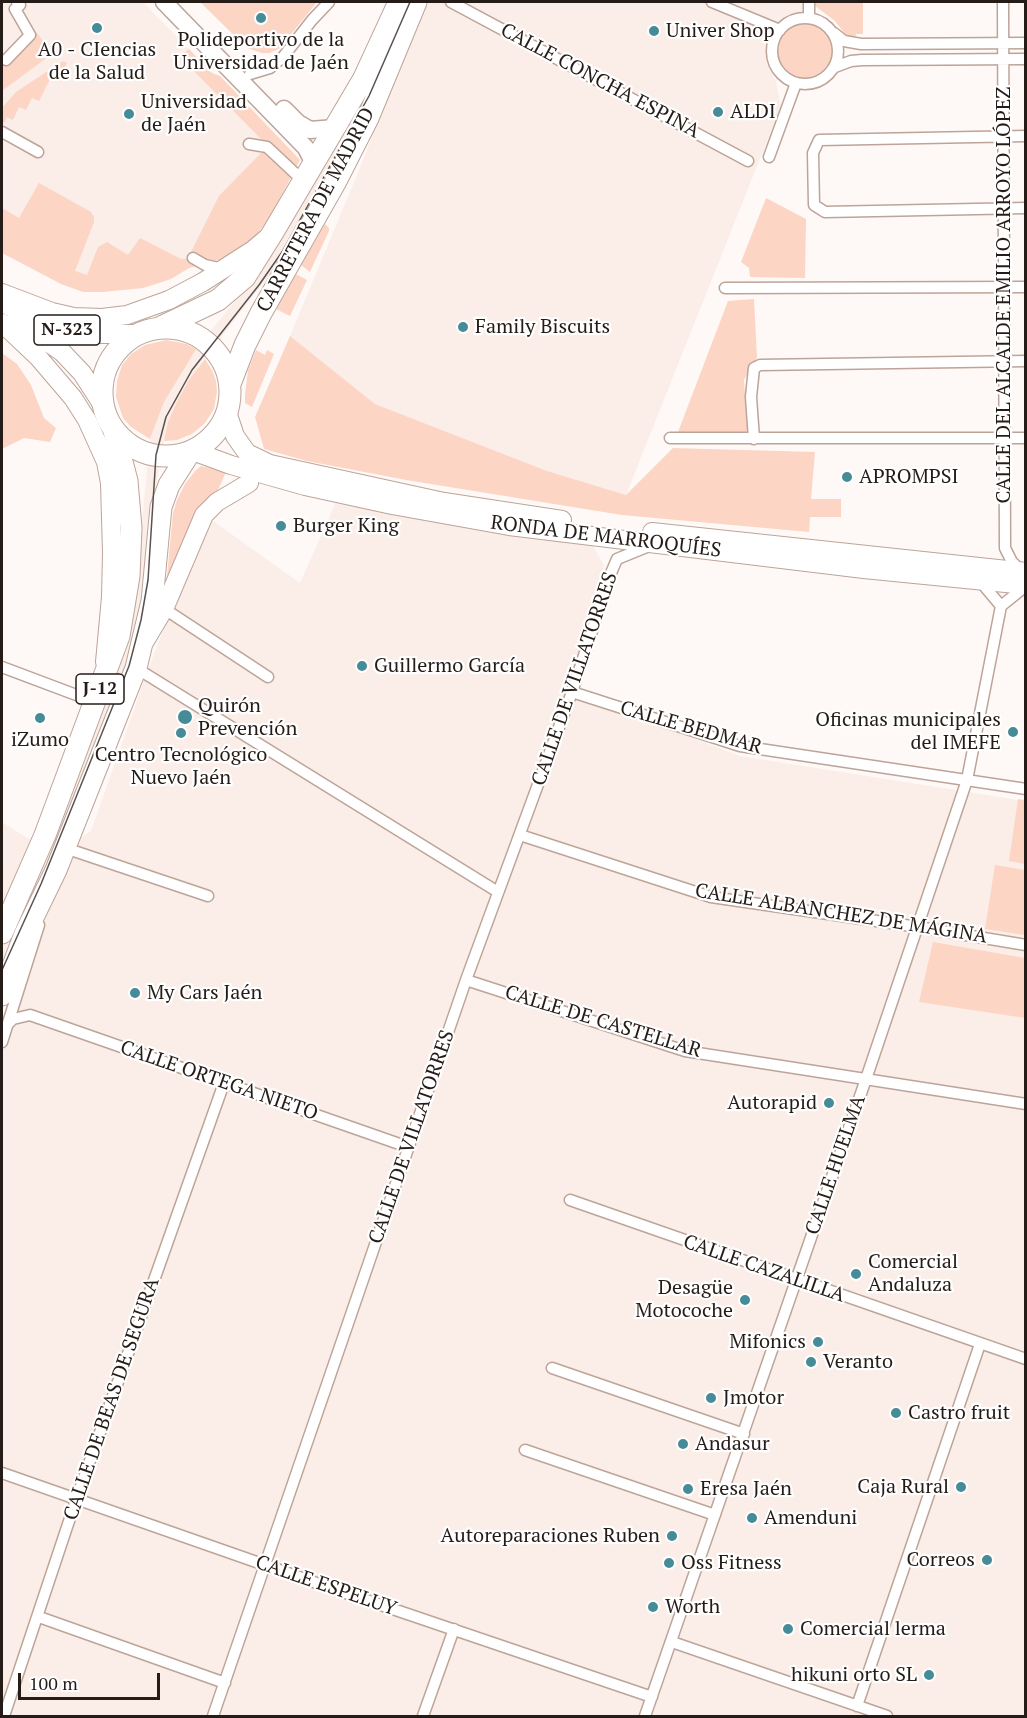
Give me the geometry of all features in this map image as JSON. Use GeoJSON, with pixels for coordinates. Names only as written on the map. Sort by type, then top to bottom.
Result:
{"type":"FeatureCollection","features":[{"type":"Feature","properties":{"kind":"highway","name":"CARRETERA DE MADRID"},"geometry":{"type":"LineString","coordinates":[[149,331],[210,305],[237,285],[250,269],[272,234],[306,170],[335,128],[371,65],[399,2]]}},
{"type":"Feature","properties":{"kind":"highway","name":"CARRETERA DE MADRID"},"geometry":{"type":"LineString","coordinates":[[230,384],[244,345],[261,312],[336,181],[368,118],[416,2]]}},
{"type":"Feature","properties":{"kind":"highway"},"geometry":{"type":"LineString","coordinates":[[183,330],[207,343],[221,360],[230,384],[227,412],[216,433],[192,451],[171,456],[150,454],[130,446],[114,431],[102,404],[102,382],[107,365],[120,347],[149,331],[183,330]]}},
{"type":"Feature","properties":{"kind":"highway","name":"J-12"},"geometry":{"type":"LineString","coordinates":[[2,933],[45,835],[119,636],[129,576],[131,528],[127,481],[114,431]]}},
{"type":"Feature","properties":{"kind":"highway","name":"J-12"},"geometry":{"type":"LineString","coordinates":[[10,993],[25,934],[65,848],[136,668],[158,605],[161,507],[169,485],[192,451]]}},
{"type":"Feature","properties":{"kind":"main road"},"geometry":{"type":"LineString","coordinates":[[2,293],[52,312],[74,317],[102,318],[126,315],[149,308],[203,282],[253,250],[272,234]]}},
{"type":"Feature","properties":{"kind":"main road","name":"N-323"},"geometry":{"type":"LineString","coordinates":[[2,302],[35,320],[61,329],[92,334],[149,331]]}},
{"type":"Feature","properties":{"kind":"main road","name":"N-323"},"geometry":{"type":"LineString","coordinates":[[2,316],[30,330],[62,352],[82,373],[102,404]]}},
{"type":"Feature","properties":{"kind":"main road"},"geometry":{"type":"LineString","coordinates":[[2,323],[38,357],[73,398],[87,420],[106,462],[110,483],[111,597],[98,693]]}},
{"type":"Feature","properties":{"kind":"main road","name":"RONDA DE MARROQUÍES"},"geometry":{"type":"LineString","coordinates":[[227,412],[235,436],[247,453],[255,458],[270,464],[387,491],[560,520],[980,575]]}},
{"type":"Feature","properties":{"kind":"main road","name":"RONDA DE MARROQUÍES"},"geometry":{"type":"LineString","coordinates":[[192,451],[274,478],[403,507],[509,526],[654,544],[1025,579]]}},
{"type":"Feature","properties":{"kind":"main road"},"geometry":{"type":"LineString","coordinates":[[158,605],[204,515],[217,502],[249,483]]}},
{"type":"Feature","properties":{"kind":"street"},"geometry":{"type":"LineString","coordinates":[[6,60],[30,35],[15,9],[20,5],[17,2]]}},
{"type":"Feature","properties":{"kind":"street"},"geometry":{"type":"LineString","coordinates":[[164,2],[306,148],[306,170]]}},
{"type":"Feature","properties":{"kind":"street"},"geometry":{"type":"LineString","coordinates":[[179,2],[306,129],[316,131],[335,128]]}},
{"type":"Feature","properties":{"kind":"street"},"geometry":{"type":"LineString","coordinates":[[250,74],[270,68],[329,2]]}},
{"type":"Feature","properties":{"kind":"street","name":"CALLE CONCHA ESPINA"},"geometry":{"type":"LineString","coordinates":[[451,2],[748,161]]}},
{"type":"Feature","properties":{"kind":"street"},"geometry":{"type":"LineString","coordinates":[[712,2],[780,30]]}},
{"type":"Feature","properties":{"kind":"street"},"geometry":{"type":"LineString","coordinates":[[809,2],[809,18]]}},
{"type":"Feature","properties":{"kind":"street","name":"CALLE DEL ALCALDE EMILIO ARROYO LÓPEZ"},"geometry":{"type":"LineString","coordinates":[[1003,2],[1005,548]]}},
{"type":"Feature","properties":{"kind":"street"},"geometry":{"type":"LineString","coordinates":[[1026,43],[861,44],[844,41],[823,23],[809,18],[793,21],[780,30],[772,46],[774,64],[781,74],[803,85],[825,79],[835,68],[851,61],[1026,59]]}},
{"type":"Feature","properties":{"kind":"street"},"geometry":{"type":"LineString","coordinates":[[833,33],[837,39],[839,54],[835,68]]}},
{"type":"Feature","properties":{"kind":"street"},"geometry":{"type":"LineString","coordinates":[[769,157],[795,83]]}},
{"type":"Feature","properties":{"kind":"street"},"geometry":{"type":"LineString","coordinates":[[2,132],[38,152]]}},
{"type":"Feature","properties":{"kind":"street"},"geometry":{"type":"LineString","coordinates":[[1026,136],[819,140],[813,153],[814,205],[825,212],[1026,208]]}},
{"type":"Feature","properties":{"kind":"street"},"geometry":{"type":"LineString","coordinates":[[249,144],[267,147],[306,170]]}},
{"type":"Feature","properties":{"kind":"street"},"geometry":{"type":"LineString","coordinates":[[203,282],[204,274],[193,258],[205,265],[222,269]]}},
{"type":"Feature","properties":{"kind":"street"},"geometry":{"type":"LineString","coordinates":[[724,288],[1026,287]]}},
{"type":"Feature","properties":{"kind":"street"},"geometry":{"type":"LineString","coordinates":[[754,439],[751,397],[754,368],[760,365],[1026,362]]}},
{"type":"Feature","properties":{"kind":"street"},"geometry":{"type":"LineString","coordinates":[[670,438],[1026,438]]}},
{"type":"Feature","properties":{"kind":"street"},"geometry":{"type":"LineString","coordinates":[[249,483],[274,478]]}},
{"type":"Feature","properties":{"kind":"street","name":"CALLE DE VILLATORRES"},"geometry":{"type":"LineString","coordinates":[[600,538],[612,544],[617,560]]}},
{"type":"Feature","properties":{"kind":"street","name":"CALLE DE VILLATORRES"},"geometry":{"type":"LineString","coordinates":[[213,1716],[466,980],[572,692],[611,573],[617,560],[654,544]]}},
{"type":"Feature","properties":{"kind":"street"},"geometry":{"type":"LineString","coordinates":[[1005,548],[1025,579],[1001,606],[980,575],[1005,548]]}},
{"type":"Feature","properties":{"kind":"street"},"geometry":{"type":"LineString","coordinates":[[158,605],[268,678]]}},
{"type":"Feature","properties":{"kind":"street","name":"CALLE HUELMA"},"geometry":{"type":"LineString","coordinates":[[645,1716],[744,1434],[967,780],[1001,606]]}},
{"type":"Feature","properties":{"kind":"street"},"geometry":{"type":"LineString","coordinates":[[146,640],[168,624],[182,623]]}},
{"type":"Feature","properties":{"kind":"street"},"geometry":{"type":"LineString","coordinates":[[2,667],[98,693]]}},
{"type":"Feature","properties":{"kind":"street"},"geometry":{"type":"LineString","coordinates":[[136,668],[498,892]]}},
{"type":"Feature","properties":{"kind":"street","name":"CALLE BEDMAR"},"geometry":{"type":"LineString","coordinates":[[572,692],[740,746],[1026,789]]}},
{"type":"Feature","properties":{"kind":"street","name":"CALLE ALBANCHEZ DE MÁGINA"},"geometry":{"type":"LineString","coordinates":[[520,835],[711,897],[1026,945]]}},
{"type":"Feature","properties":{"kind":"street"},"geometry":{"type":"LineString","coordinates":[[65,848],[208,896]]}},
{"type":"Feature","properties":{"kind":"street","name":"CALLE DE CASTELLAR"},"geometry":{"type":"LineString","coordinates":[[466,980],[685,1051],[1026,1104]]}},
{"type":"Feature","properties":{"kind":"street"},"geometry":{"type":"LineString","coordinates":[[7,1025],[13,1019],[30,1014],[10,993]]}},
{"type":"Feature","properties":{"kind":"street"},"geometry":{"type":"LineString","coordinates":[[2,1042],[7,1025],[10,993]]}},
{"type":"Feature","properties":{"kind":"street","name":"CALLE ORTEGA NIETO"},"geometry":{"type":"LineString","coordinates":[[30,1014],[408,1147]]}},
{"type":"Feature","properties":{"kind":"street","name":"CALLE DE BEAS DE SEGURA"},"geometry":{"type":"LineString","coordinates":[[4,1716],[39,1617],[76,1500],[224,1083]]}},
{"type":"Feature","properties":{"kind":"street","name":"CALLE CAZALILLA"},"geometry":{"type":"LineString","coordinates":[[570,1200],[1026,1359]]}},
{"type":"Feature","properties":{"kind":"street"},"geometry":{"type":"LineString","coordinates":[[857,1706],[980,1344]]}},
{"type":"Feature","properties":{"kind":"street"},"geometry":{"type":"LineString","coordinates":[[552,1368],[744,1434]]}},
{"type":"Feature","properties":{"kind":"street"},"geometry":{"type":"LineString","coordinates":[[525,1450],[715,1515]]}},
{"type":"Feature","properties":{"kind":"street","name":"CALLE ESPELUY"},"geometry":{"type":"LineString","coordinates":[[2,1473],[652,1697]]}},
{"type":"Feature","properties":{"kind":"street"},"geometry":{"type":"LineString","coordinates":[[39,1617],[225,1683]]}},
{"type":"Feature","properties":{"kind":"street"},"geometry":{"type":"LineString","coordinates":[[423,1716],[454,1629]]}},
{"type":"Feature","properties":{"kind":"street"},"geometry":{"type":"LineString","coordinates":[[672,1642],[887,1716]]}},
{"type":"Feature","properties":{"kind":"shaded area","name":"Universidad de Jaén"},"geometry":{"type":"Polygon","coordinates":[[[2,2],[143,2],[212,73],[220,76],[300,160],[278,203],[220,260],[189,268],[171,279],[143,288],[83,292],[2,253],[2,2]]]}},
{"type":"Feature","properties":{"kind":"shaded area","name":"Polideportivo de la Universidad de Jaén"},"geometry":{"type":"Polygon","coordinates":[[[200,2],[317,2],[280,48],[270,53],[262,53],[247,48],[200,2]]]}},
{"type":"Feature","properties":{"kind":"shaded area"},"geometry":{"type":"Polygon","coordinates":[[[422,2],[805,2],[806,9],[775,23],[767,40],[767,64],[776,82],[781,106],[626,495],[547,471],[375,404],[290,336],[362,163],[422,2]]]}},
{"type":"Feature","properties":{"kind":"shaded area"},"geometry":{"type":"Polygon","coordinates":[[[815,2],[863,2],[863,34],[856,34],[855,39],[845,34],[835,21],[815,6],[815,2]]]}},
{"type":"Feature","properties":{"kind":"shaded area"},"geometry":{"type":"Polygon","coordinates":[[[805,23],[816,25],[825,31],[831,40],[833,51],[831,62],[825,71],[816,77],[805,79],[794,77],[785,71],[779,62],[777,51],[779,40],[785,31],[794,25],[805,23]]]}},
{"type":"Feature","properties":{"kind":"shaded area"},"geometry":{"type":"Polygon","coordinates":[[[36,32],[53,53],[2,91],[2,62],[4,64],[36,32]]]}},
{"type":"Feature","properties":{"kind":"shaded area"},"geometry":{"type":"Polygon","coordinates":[[[189,49],[212,73],[220,76],[300,160],[267,222],[252,240],[229,257],[189,268],[171,279],[143,288],[102,292],[83,292],[61,284],[2,253],[2,208],[19,218],[39,183],[91,212],[94,217],[75,271],[87,275],[98,247],[107,242],[128,255],[140,238],[181,259],[193,258],[197,255],[191,252],[219,196],[268,146],[180,57],[189,49]]]}},
{"type":"Feature","properties":{"kind":"shaded area"},"geometry":{"type":"Polygon","coordinates":[[[63,61],[67,63],[57,82],[50,79],[39,101],[32,98],[26,110],[19,107],[13,120],[7,117],[4,123],[2,108],[16,92],[63,61]]]}},
{"type":"Feature","properties":{"kind":"shaded area"},"geometry":{"type":"Polygon","coordinates":[[[374,73],[367,110],[276,266],[199,366],[165,436],[157,480],[148,592],[140,635],[2,976],[2,948],[25,899],[141,532],[150,439],[164,402],[196,349],[244,290],[374,73]]]}},
{"type":"Feature","properties":{"kind":"shaded area"},"geometry":{"type":"Polygon","coordinates":[[[766,198],[806,219],[805,278],[750,277],[749,268],[741,262],[766,198]]]}},
{"type":"Feature","properties":{"kind":"shaded area"},"geometry":{"type":"Polygon","coordinates":[[[325,224],[329,231],[310,272],[301,265],[325,224]]]}},
{"type":"Feature","properties":{"kind":"shaded area"},"geometry":{"type":"Polygon","coordinates":[[[296,274],[307,280],[290,316],[276,309],[296,274]]]}},
{"type":"Feature","properties":{"kind":"shaded area"},"geometry":{"type":"Polygon","coordinates":[[[754,299],[757,358],[744,380],[748,436],[697,435],[678,432],[728,301],[754,299]]]}},
{"type":"Feature","properties":{"kind":"shaded area"},"geometry":{"type":"Polygon","coordinates":[[[290,336],[375,404],[547,471],[626,495],[673,448],[815,452],[811,499],[841,499],[841,517],[810,517],[809,532],[622,515],[406,480],[307,461],[264,449],[255,417],[290,336]]]}},
{"type":"Feature","properties":{"kind":"shaded area"},"geometry":{"type":"Polygon","coordinates":[[[166,340],[187,344],[196,349],[164,402],[150,439],[131,427],[123,418],[116,397],[117,381],[122,365],[131,354],[145,345],[166,340]]]}},
{"type":"Feature","properties":{"kind":"shaded area"},"geometry":{"type":"Polygon","coordinates":[[[256,350],[265,355],[267,350],[274,354],[252,407],[245,403],[245,395],[248,370],[256,350]]]}},
{"type":"Feature","properties":{"kind":"shaded area"},"geometry":{"type":"Polygon","coordinates":[[[2,353],[17,364],[31,385],[44,418],[56,428],[50,442],[24,438],[2,449],[2,353]]]}},
{"type":"Feature","properties":{"kind":"shaded area"},"geometry":{"type":"Polygon","coordinates":[[[205,359],[216,381],[214,409],[205,423],[192,434],[177,440],[164,441],[168,422],[178,400],[189,380],[205,359]]]}},
{"type":"Feature","properties":{"kind":"shaded area"},"geometry":{"type":"Polygon","coordinates":[[[201,466],[226,472],[218,490],[198,508],[186,533],[165,597],[173,513],[185,484],[201,466]]]}},
{"type":"Feature","properties":{"kind":"shaded area"},"geometry":{"type":"Polygon","coordinates":[[[336,502],[593,546],[604,565],[572,692],[740,756],[1025,801],[1025,1716],[2,1716],[2,1025],[65,848],[91,831],[176,597],[213,521],[300,583],[336,502]]]}},
{"type":"Feature","properties":{"kind":"shaded area"},"geometry":{"type":"Polygon","coordinates":[[[1018,799],[1025,800],[1025,864],[1009,861],[1018,799]]]}},
{"type":"Feature","properties":{"kind":"shaded area"},"geometry":{"type":"Polygon","coordinates":[[[2,822],[32,841],[2,904],[2,822]]]}},
{"type":"Feature","properties":{"kind":"shaded area"},"geometry":{"type":"Polygon","coordinates":[[[995,865],[1025,870],[1025,935],[985,929],[995,865]]]}},
{"type":"Feature","properties":{"kind":"shaded area"},"geometry":{"type":"Polygon","coordinates":[[[933,942],[1025,958],[1025,1018],[919,1002],[933,942]]]}},
{"type":"Feature","properties":{"kind":"tram line"},"geometry":{"type":"LineString","coordinates":[[2,970],[41,884],[129,666],[148,580],[156,455],[166,417],[192,370],[282,252],[369,96],[410,2]]}},
{"type":"Feature","properties":{"kind":"place","name":"Polideportivo de la Universidad de Jaén"},"geometry":{"type":"Point","coordinates":[261,18]}},
{"type":"Feature","properties":{"kind":"place","name":"A0 - CIencias de la Salud"},"geometry":{"type":"Point","coordinates":[97,28]}},
{"type":"Feature","properties":{"kind":"place","name":"Univer Shop"},"geometry":{"type":"Point","coordinates":[654,31]}},
{"type":"Feature","properties":{"kind":"place","name":"ALDI"},"geometry":{"type":"Point","coordinates":[718,112]}},
{"type":"Feature","properties":{"kind":"place","name":"Universidad de Jaén"},"geometry":{"type":"Point","coordinates":[129,114]}},
{"type":"Feature","properties":{"kind":"place","name":"Family Biscuits"},"geometry":{"type":"Point","coordinates":[463,327]}},
{"type":"Feature","properties":{"kind":"place","name":"APROMPSI"},"geometry":{"type":"Point","coordinates":[847,477]}},
{"type":"Feature","properties":{"kind":"place","name":"Burger King"},"geometry":{"type":"Point","coordinates":[281,526]}},
{"type":"Feature","properties":{"kind":"place","name":"Guillermo García"},"geometry":{"type":"Point","coordinates":[362,666]}},
{"type":"Feature","properties":{"kind":"place","name":"Quirón Prevención"},"geometry":{"type":"Point","coordinates":[185,717]}},
{"type":"Feature","properties":{"kind":"place","name":"iZumo"},"geometry":{"type":"Point","coordinates":[40,718]}},
{"type":"Feature","properties":{"kind":"place","name":"Oficinas municipales del IMEFE"},"geometry":{"type":"Point","coordinates":[1013,732]}},
{"type":"Feature","properties":{"kind":"place","name":"Centro Tecnológico Nuevo Jaén"},"geometry":{"type":"Point","coordinates":[181,733]}},
{"type":"Feature","properties":{"kind":"place","name":"My Cars Jaén"},"geometry":{"type":"Point","coordinates":[135,993]}},
{"type":"Feature","properties":{"kind":"place","name":"Autorapid"},"geometry":{"type":"Point","coordinates":[829,1103]}},
{"type":"Feature","properties":{"kind":"place","name":"Comercial Andaluza"},"geometry":{"type":"Point","coordinates":[856,1274]}},
{"type":"Feature","properties":{"kind":"place","name":"Desagüe Motocoche"},"geometry":{"type":"Point","coordinates":[745,1300]}},
{"type":"Feature","properties":{"kind":"place","name":"Mifonics"},"geometry":{"type":"Point","coordinates":[818,1342]}},
{"type":"Feature","properties":{"kind":"place","name":"Veranto"},"geometry":{"type":"Point","coordinates":[811,1362]}},
{"type":"Feature","properties":{"kind":"place","name":"Jmotor"},"geometry":{"type":"Point","coordinates":[711,1398]}},
{"type":"Feature","properties":{"kind":"place","name":"Castro fruit"},"geometry":{"type":"Point","coordinates":[896,1413]}},
{"type":"Feature","properties":{"kind":"place","name":"Andasur"},"geometry":{"type":"Point","coordinates":[683,1444]}},
{"type":"Feature","properties":{"kind":"place","name":"Caja Rural"},"geometry":{"type":"Point","coordinates":[961,1487]}},
{"type":"Feature","properties":{"kind":"place","name":"Eresa Jaén"},"geometry":{"type":"Point","coordinates":[688,1489]}},
{"type":"Feature","properties":{"kind":"place","name":"Amenduni"},"geometry":{"type":"Point","coordinates":[752,1518]}},
{"type":"Feature","properties":{"kind":"place","name":"Autoreparaciones Ruben"},"geometry":{"type":"Point","coordinates":[672,1536]}},
{"type":"Feature","properties":{"kind":"place","name":"Correos"},"geometry":{"type":"Point","coordinates":[987,1560]}},
{"type":"Feature","properties":{"kind":"place","name":"Oss Fitness"},"geometry":{"type":"Point","coordinates":[669,1563]}},
{"type":"Feature","properties":{"kind":"place","name":"Worth"},"geometry":{"type":"Point","coordinates":[653,1607]}},
{"type":"Feature","properties":{"kind":"place","name":"Comercial lerma"},"geometry":{"type":"Point","coordinates":[788,1629]}},
{"type":"Feature","properties":{"kind":"place","name":"hikuni orto SL"},"geometry":{"type":"Point","coordinates":[929,1675]}}]}
